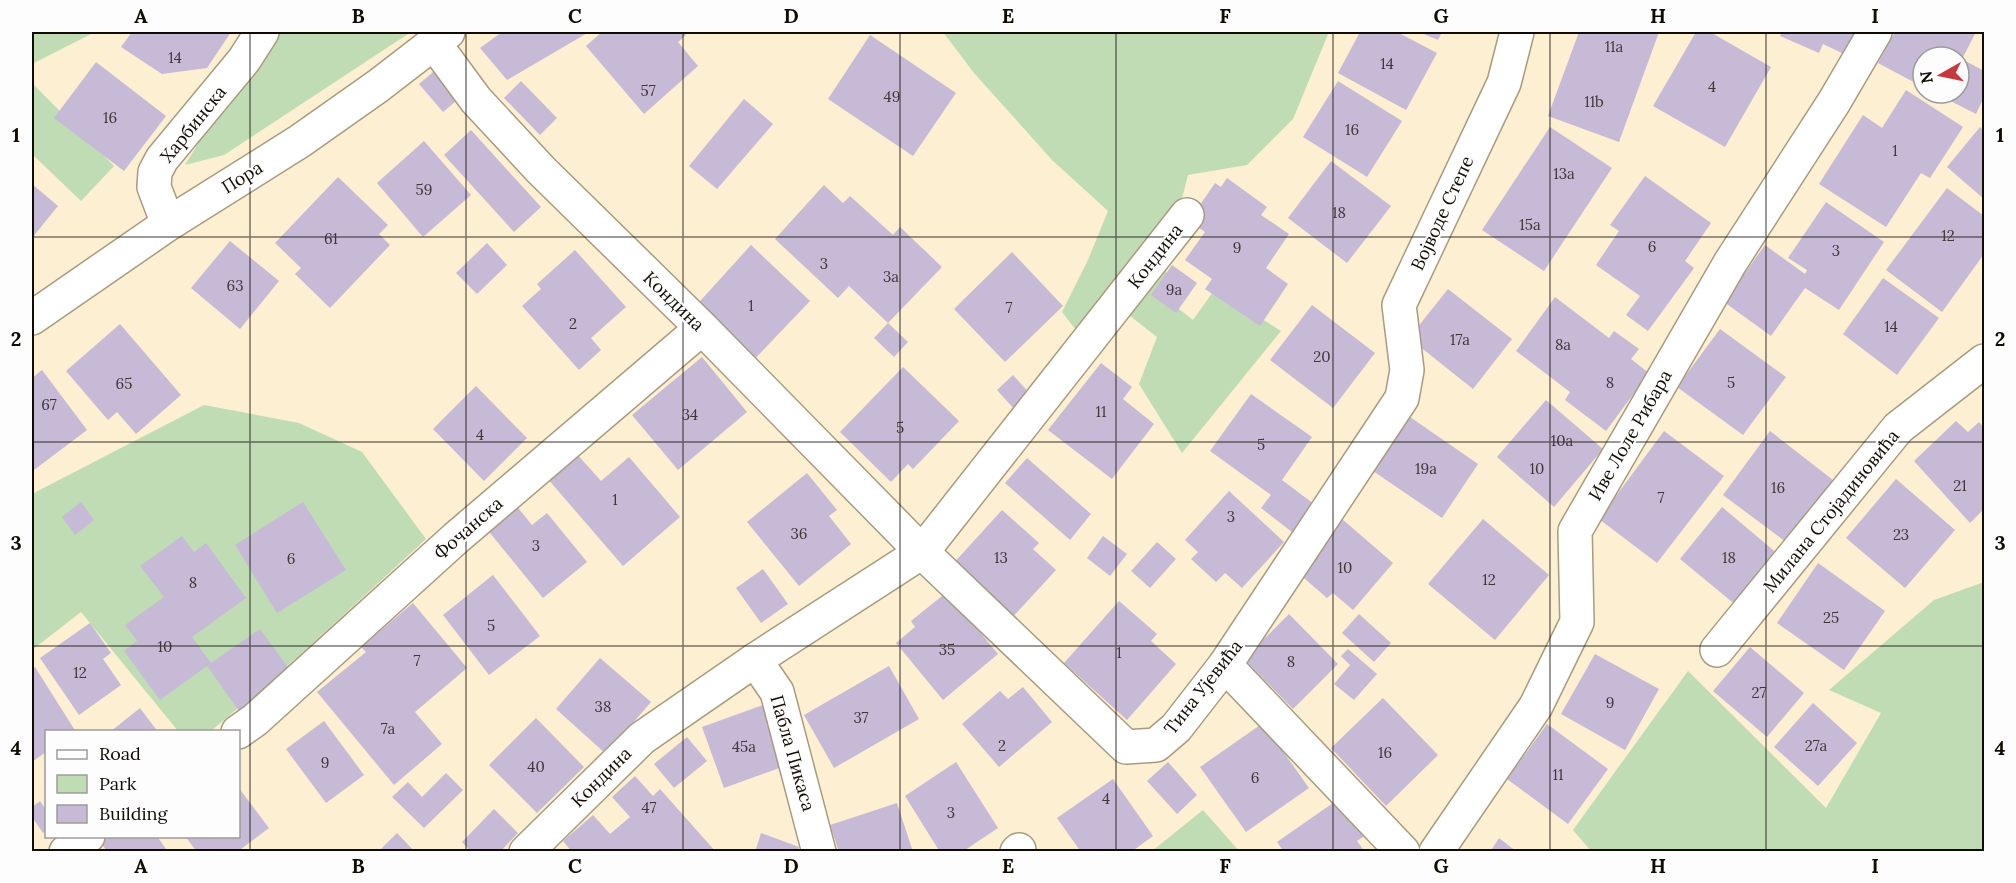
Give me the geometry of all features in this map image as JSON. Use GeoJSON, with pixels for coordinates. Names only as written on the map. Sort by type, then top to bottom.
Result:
{"type":"FeatureCollection","features":[{"type":"Feature","properties":{"kind":"street","name":"Харбинска"},"geometry":{"type":"LineString","coordinates":[[168,224],[154,187],[155,172],[162,159],[244,60],[262,32]]}},
{"type":"Feature","properties":{"kind":"street","name":"Војводе Степе"},"geometry":{"type":"LineString","coordinates":[[1402,398],[1407,370],[1399,305],[1504,83],[1517,32]]}},
{"type":"Feature","properties":{"kind":"street","name":"Иве Лоле Рибара"},"geometry":{"type":"LineString","coordinates":[[1436,852],[1536,706],[1577,622],[1575,531],[1730,263],[1834,102],[1875,32]]}},
{"type":"Feature","properties":{"kind":"street","name":"Пора"},"geometry":{"type":"LineString","coordinates":[[32,318],[168,224],[300,141],[378,86],[441,37]]}},
{"type":"Feature","properties":{"kind":"street","name":"Кондина"},"geometry":{"type":"LineString","coordinates":[[441,37],[476,100],[541,170],[702,328],[922,552]]}},
{"type":"Feature","properties":{"kind":"street","name":"Кондина"},"geometry":{"type":"LineString","coordinates":[[526,852],[642,738],[755,660],[922,552],[1187,215]]}},
{"type":"Feature","properties":{"kind":"street","name":"Фочанска"},"geometry":{"type":"LineString","coordinates":[[240,731],[255,720],[456,538],[702,328]]}},
{"type":"Feature","properties":{"kind":"street","name":"Милана Стојадиновића"},"geometry":{"type":"LineString","coordinates":[[1717,650],[1898,428],[1984,361]]}},
{"type":"Feature","properties":{"kind":"street","name":"Тина Ујевића"},"geometry":{"type":"LineString","coordinates":[[922,552],[1126,747],[1156,745],[1176,728],[1225,665],[1402,398]]}},
{"type":"Feature","properties":{"kind":"street","name":"Пабла Пикаса"},"geometry":{"type":"LineString","coordinates":[[755,660],[777,692],[819,852]]}},
{"type":"Feature","properties":{"kind":"street"},"geometry":{"type":"LineString","coordinates":[[1225,665],[1403,852]]}},
{"type":"Feature","properties":{"kind":"street"},"geometry":{"type":"LineString","coordinates":[[66,852],[87,838]]}},
{"type":"Feature","properties":{"kind":"green space"},"geometry":{"type":"Polygon","coordinates":[[[32,32],[95,32],[32,64],[32,32]]]}},
{"type":"Feature","properties":{"kind":"green space"},"geometry":{"type":"Polygon","coordinates":[[[266,32],[411,32],[224,155],[185,165],[266,32]]]}},
{"type":"Feature","properties":{"kind":"green space"},"geometry":{"type":"Polygon","coordinates":[[[943,32],[1329,32],[1293,119],[1247,165],[1188,175],[1167,256],[1165,298],[1193,320],[1215,289],[1281,331],[1182,453],[1139,384],[1157,337],[1130,316],[1076,330],[1062,312],[1088,260],[1108,211],[1052,160],[974,73],[943,32]]]}},
{"type":"Feature","properties":{"kind":"green space"},"geometry":{"type":"Polygon","coordinates":[[[32,83],[114,166],[81,201],[32,154],[32,83]]]}},
{"type":"Feature","properties":{"kind":"green space"},"geometry":{"type":"Polygon","coordinates":[[[204,405],[299,423],[362,452],[426,539],[302,653],[212,730],[177,730],[81,612],[32,650],[32,494],[204,405]]]}},
{"type":"Feature","properties":{"kind":"green space"},"geometry":{"type":"Polygon","coordinates":[[[1984,582],[1984,851],[1591,851],[1573,830],[1688,671],[1826,808],[1881,713],[1829,690],[1934,600],[1984,582]]]}},
{"type":"Feature","properties":{"kind":"green space"},"geometry":{"type":"Polygon","coordinates":[[[1203,810],[1239,851],[1152,851],[1203,810]]]}},
{"type":"Feature","properties":{"kind":"building"},"geometry":{"type":"Polygon","coordinates":[[[132,32],[231,32],[207,68],[162,74],[121,47],[132,32]]]}},
{"type":"Feature","properties":{"kind":"building"},"geometry":{"type":"Polygon","coordinates":[[[502,32],[589,32],[507,80],[480,48],[502,32]]]}},
{"type":"Feature","properties":{"kind":"building"},"geometry":{"type":"Polygon","coordinates":[[[602,32],[683,32],[686,35],[678,42],[698,66],[644,114],[586,46],[602,32]]]}},
{"type":"Feature","properties":{"kind":"building"},"geometry":{"type":"Polygon","coordinates":[[[1360,32],[1397,32],[1437,53],[1406,110],[1338,73],[1360,32]]]}},
{"type":"Feature","properties":{"kind":"building"},"geometry":{"type":"Polygon","coordinates":[[[1419,32],[1442,32],[1438,40],[1419,32]]]}},
{"type":"Feature","properties":{"kind":"building"},"geometry":{"type":"Polygon","coordinates":[[[1579,32],[1659,32],[1619,142],[1548,116],[1579,32]]]}},
{"type":"Feature","properties":{"kind":"building"},"geometry":{"type":"Polygon","coordinates":[[[1696,32],[1710,32],[1771,67],[1725,147],[1653,106],[1696,32]]]}},
{"type":"Feature","properties":{"kind":"building"},"geometry":{"type":"Polygon","coordinates":[[[1782,32],[1864,32],[1846,55],[1823,44],[1819,53],[1780,36],[1782,32]]]}},
{"type":"Feature","properties":{"kind":"building"},"geometry":{"type":"Polygon","coordinates":[[[1895,32],[1976,32],[1969,45],[1911,45],[1911,81],[1878,63],[1895,32]]]}},
{"type":"Feature","properties":{"kind":"building"},"geometry":{"type":"Polygon","coordinates":[[[870,35],[956,93],[913,156],[828,99],[870,35]]]}},
{"type":"Feature","properties":{"kind":"building"},"geometry":{"type":"Polygon","coordinates":[[[96,62],[166,116],[124,171],[54,118],[96,62]]]}},
{"type":"Feature","properties":{"kind":"building"},"geometry":{"type":"Polygon","coordinates":[[[1971,64],[1984,71],[1984,97],[1976,114],[1958,105],[1971,105],[1971,64]]]}},
{"type":"Feature","properties":{"kind":"building"},"geometry":{"type":"Polygon","coordinates":[[[438,68],[462,96],[443,112],[419,84],[438,68]]]}},
{"type":"Feature","properties":{"kind":"building"},"geometry":{"type":"Polygon","coordinates":[[[521,81],[557,118],[540,135],[504,98],[521,81]]]}},
{"type":"Feature","properties":{"kind":"building"},"geometry":{"type":"Polygon","coordinates":[[[1338,81],[1402,121],[1367,177],[1303,137],[1338,81]]]}},
{"type":"Feature","properties":{"kind":"building"},"geometry":{"type":"Polygon","coordinates":[[[1906,90],[1911,93],[1911,105],[1929,105],[1963,127],[1930,178],[1921,173],[1886,227],[1819,184],[1863,115],[1882,128],[1906,90]]]}},
{"type":"Feature","properties":{"kind":"building"},"geometry":{"type":"Polygon","coordinates":[[[744,99],[773,124],[717,189],[689,166],[744,99]]]}},
{"type":"Feature","properties":{"kind":"building"},"geometry":{"type":"Polygon","coordinates":[[[1550,127],[1612,168],[1544,271],[1482,230],[1550,127]]]}},
{"type":"Feature","properties":{"kind":"building"},"geometry":{"type":"Polygon","coordinates":[[[1980,127],[1984,131],[1984,199],[1947,167],[1980,127]]]}},
{"type":"Feature","properties":{"kind":"building"},"geometry":{"type":"Polygon","coordinates":[[[471,130],[541,207],[514,232],[444,155],[471,130]]]}},
{"type":"Feature","properties":{"kind":"building"},"geometry":{"type":"Polygon","coordinates":[[[424,141],[471,195],[423,237],[377,183],[424,141]]]}},
{"type":"Feature","properties":{"kind":"building"},"geometry":{"type":"Polygon","coordinates":[[[1331,161],[1391,206],[1347,263],[1288,218],[1331,161]]]}},
{"type":"Feature","properties":{"kind":"building"},"geometry":{"type":"Polygon","coordinates":[[[1645,176],[1711,223],[1685,261],[1694,268],[1648,331],[1626,315],[1640,296],[1596,265],[1619,231],[1610,225],[1645,176]]]}},
{"type":"Feature","properties":{"kind":"building"},"geometry":{"type":"Polygon","coordinates":[[[338,177],[388,225],[379,234],[390,245],[330,308],[295,274],[301,268],[275,243],[338,177]]]}},
{"type":"Feature","properties":{"kind":"building"},"geometry":{"type":"Polygon","coordinates":[[[1227,178],[1267,207],[1261,215],[1289,234],[1266,268],[1288,284],[1260,326],[1205,289],[1212,279],[1185,260],[1205,232],[1189,221],[1215,183],[1221,187],[1227,178]]]}},
{"type":"Feature","properties":{"kind":"building"},"geometry":{"type":"Polygon","coordinates":[[[32,184],[58,206],[32,238],[32,184]]]}},
{"type":"Feature","properties":{"kind":"building"},"geometry":{"type":"Polygon","coordinates":[[[824,185],[843,203],[850,196],[893,235],[900,227],[942,267],[888,323],[849,286],[838,298],[775,239],[824,185]]]}},
{"type":"Feature","properties":{"kind":"building"},"geometry":{"type":"Polygon","coordinates":[[[1947,188],[1984,216],[1984,254],[1942,312],[1886,270],[1947,188]]]}},
{"type":"Feature","properties":{"kind":"building"},"geometry":{"type":"Polygon","coordinates":[[[1826,202],[1884,242],[1839,310],[1805,288],[1771,336],[1724,302],[1765,245],[1805,274],[1807,270],[1788,258],[1826,202]]]}},
{"type":"Feature","properties":{"kind":"building"},"geometry":{"type":"Polygon","coordinates":[[[230,241],[279,281],[240,329],[191,288],[230,241]]]}},
{"type":"Feature","properties":{"kind":"building"},"geometry":{"type":"Polygon","coordinates":[[[487,243],[507,265],[477,294],[456,273],[487,243]]]}},
{"type":"Feature","properties":{"kind":"building"},"geometry":{"type":"Polygon","coordinates":[[[751,245],[810,301],[749,365],[692,310],[751,245]]]}},
{"type":"Feature","properties":{"kind":"building"},"geometry":{"type":"Polygon","coordinates":[[[575,250],[626,307],[591,338],[601,350],[579,370],[522,306],[541,289],[537,284],[575,250]]]}},
{"type":"Feature","properties":{"kind":"building"},"geometry":{"type":"Polygon","coordinates":[[[1012,252],[1063,306],[1005,362],[954,309],[1012,252]]]}},
{"type":"Feature","properties":{"kind":"building"},"geometry":{"type":"Polygon","coordinates":[[[1172,265],[1197,283],[1176,313],[1151,295],[1172,265]]]}},
{"type":"Feature","properties":{"kind":"building"},"geometry":{"type":"Polygon","coordinates":[[[1883,278],[1939,318],[1897,375],[1843,334],[1883,278]]]}},
{"type":"Feature","properties":{"kind":"building"},"geometry":{"type":"Polygon","coordinates":[[[1448,289],[1512,339],[1473,389],[1409,338],[1448,289]]]}},
{"type":"Feature","properties":{"kind":"building"},"geometry":{"type":"Polygon","coordinates":[[[1555,297],[1609,338],[1614,331],[1639,349],[1631,359],[1649,373],[1606,431],[1565,400],[1570,392],[1516,351],[1555,297]]]}},
{"type":"Feature","properties":{"kind":"building"},"geometry":{"type":"Polygon","coordinates":[[[1312,305],[1375,353],[1333,408],[1270,360],[1312,305]]]}},
{"type":"Feature","properties":{"kind":"building"},"geometry":{"type":"Polygon","coordinates":[[[888,323],[908,342],[894,357],[874,338],[888,323]]]}},
{"type":"Feature","properties":{"kind":"building"},"geometry":{"type":"Polygon","coordinates":[[[120,324],[181,395],[136,434],[117,412],[108,420],[66,371],[120,324]]]}},
{"type":"Feature","properties":{"kind":"building"},"geometry":{"type":"Polygon","coordinates":[[[1720,329],[1786,377],[1743,435],[1677,387],[1720,329]]]}},
{"type":"Feature","properties":{"kind":"building"},"geometry":{"type":"Polygon","coordinates":[[[702,357],[747,412],[678,470],[632,415],[702,357]]]}},
{"type":"Feature","properties":{"kind":"building"},"geometry":{"type":"Polygon","coordinates":[[[1101,363],[1132,387],[1123,399],[1154,424],[1112,479],[1048,430],[1101,363]]]}},
{"type":"Feature","properties":{"kind":"building"},"geometry":{"type":"Polygon","coordinates":[[[903,367],[959,421],[913,469],[908,464],[891,482],[840,432],[903,367]]]}},
{"type":"Feature","properties":{"kind":"building"},"geometry":{"type":"Polygon","coordinates":[[[42,370],[87,430],[34,470],[32,466],[32,378],[42,370]]]}},
{"type":"Feature","properties":{"kind":"building"},"geometry":{"type":"Polygon","coordinates":[[[1013,375],[1031,395],[1015,410],[997,390],[1013,375]]]}},
{"type":"Feature","properties":{"kind":"building"},"geometry":{"type":"Polygon","coordinates":[[[476,386],[527,438],[484,481],[433,429],[476,386]]]}},
{"type":"Feature","properties":{"kind":"building"},"geometry":{"type":"Polygon","coordinates":[[[1251,394],[1312,437],[1282,480],[1314,504],[1292,532],[1261,508],[1271,495],[1210,451],[1251,394]]]}},
{"type":"Feature","properties":{"kind":"building"},"geometry":{"type":"Polygon","coordinates":[[[1546,400],[1603,449],[1554,507],[1497,457],[1546,400]]]}},
{"type":"Feature","properties":{"kind":"building"},"geometry":{"type":"Polygon","coordinates":[[[1410,417],[1478,464],[1442,518],[1373,471],[1410,417]]]}},
{"type":"Feature","properties":{"kind":"building"},"geometry":{"type":"Polygon","coordinates":[[[1956,421],[1968,432],[1979,422],[1984,428],[1984,509],[1970,523],[1914,461],[1956,421]]]}},
{"type":"Feature","properties":{"kind":"building"},"geometry":{"type":"Polygon","coordinates":[[[1664,431],[1724,476],[1657,563],[1599,519],[1664,431]]]}},
{"type":"Feature","properties":{"kind":"building"},"geometry":{"type":"Polygon","coordinates":[[[1770,431],[1833,480],[1786,542],[1723,495],[1770,431]]]}},
{"type":"Feature","properties":{"kind":"building"},"geometry":{"type":"Polygon","coordinates":[[[576,453],[601,481],[629,457],[680,517],[623,566],[547,478],[576,453]]]}},
{"type":"Feature","properties":{"kind":"building"},"geometry":{"type":"Polygon","coordinates":[[[1027,458],[1091,514],[1070,540],[1005,483],[1027,458]]]}},
{"type":"Feature","properties":{"kind":"building"},"geometry":{"type":"Polygon","coordinates":[[[807,473],[837,510],[829,516],[851,544],[799,586],[747,522],[807,473]]]}},
{"type":"Feature","properties":{"kind":"building"},"geometry":{"type":"Polygon","coordinates":[[[1896,479],[1955,530],[1905,588],[1846,538],[1896,479]]]}},
{"type":"Feature","properties":{"kind":"building"},"geometry":{"type":"Polygon","coordinates":[[[1229,491],[1284,542],[1242,588],[1225,573],[1216,582],[1191,559],[1198,552],[1185,540],[1229,491]]]}},
{"type":"Feature","properties":{"kind":"building"},"geometry":{"type":"Polygon","coordinates":[[[81,502],[94,520],[75,535],[62,517],[81,502]]]}},
{"type":"Feature","properties":{"kind":"building"},"geometry":{"type":"Polygon","coordinates":[[[303,502],[346,570],[277,613],[235,545],[303,502]]]}},
{"type":"Feature","properties":{"kind":"building"},"geometry":{"type":"Polygon","coordinates":[[[515,504],[532,525],[547,513],[587,562],[543,598],[486,528],[515,504]]]}},
{"type":"Feature","properties":{"kind":"building"},"geometry":{"type":"Polygon","coordinates":[[[1722,507],[1779,555],[1737,606],[1680,559],[1722,507]]]}},
{"type":"Feature","properties":{"kind":"building"},"geometry":{"type":"Polygon","coordinates":[[[1002,510],[1039,543],[1033,549],[1056,570],[1010,620],[951,566],[1002,510]]]}},
{"type":"Feature","properties":{"kind":"building"},"geometry":{"type":"Polygon","coordinates":[[[1342,519],[1393,563],[1353,610],[1333,593],[1327,598],[1297,572],[1342,519]]]}},
{"type":"Feature","properties":{"kind":"building"},"geometry":{"type":"Polygon","coordinates":[[[1483,519],[1549,575],[1495,640],[1428,584],[1483,519]]]}},
{"type":"Feature","properties":{"kind":"building"},"geometry":{"type":"Polygon","coordinates":[[[182,536],[194,552],[206,543],[246,598],[192,637],[211,663],[260,629],[292,673],[239,711],[207,666],[160,700],[124,651],[137,641],[125,625],[164,597],[140,566],[182,536]]]}},
{"type":"Feature","properties":{"kind":"building"},"geometry":{"type":"Polygon","coordinates":[[[1103,536],[1127,554],[1110,576],[1087,558],[1103,536]]]}},
{"type":"Feature","properties":{"kind":"building"},"geometry":{"type":"Polygon","coordinates":[[[1157,542],[1176,559],[1150,588],[1131,571],[1157,542]]]}},
{"type":"Feature","properties":{"kind":"building"},"geometry":{"type":"Polygon","coordinates":[[[1818,563],[1885,611],[1844,670],[1777,623],[1818,563]]]}},
{"type":"Feature","properties":{"kind":"building"},"geometry":{"type":"Polygon","coordinates":[[[763,569],[788,604],[761,623],[736,588],[763,569]]]}},
{"type":"Feature","properties":{"kind":"building"},"geometry":{"type":"Polygon","coordinates":[[[493,575],[540,636],[489,675],[443,615],[493,575]]]}},
{"type":"Feature","properties":{"kind":"building"},"geometry":{"type":"Polygon","coordinates":[[[947,592],[998,654],[943,700],[896,643],[915,627],[911,621],[947,592]]]}},
{"type":"Feature","properties":{"kind":"building"},"geometry":{"type":"Polygon","coordinates":[[[1119,601],[1157,634],[1151,641],[1176,664],[1127,720],[1064,663],[1119,601]]]}},
{"type":"Feature","properties":{"kind":"building"},"geometry":{"type":"Polygon","coordinates":[[[413,603],[467,668],[415,712],[442,744],[394,785],[317,692],[366,652],[361,647],[413,603]]]}},
{"type":"Feature","properties":{"kind":"building"},"geometry":{"type":"Polygon","coordinates":[[[1289,614],[1338,664],[1293,709],[1244,659],[1289,614]]]}},
{"type":"Feature","properties":{"kind":"building"},"geometry":{"type":"Polygon","coordinates":[[[1359,614],[1391,643],[1374,662],[1342,633],[1359,614]]]}},
{"type":"Feature","properties":{"kind":"building"},"geometry":{"type":"Polygon","coordinates":[[[90,623],[111,653],[103,659],[121,685],[79,715],[40,658],[90,623]]]}},
{"type":"Feature","properties":{"kind":"building"},"geometry":{"type":"Polygon","coordinates":[[[1750,647],[1804,693],[1767,737],[1713,691],[1750,647]]]}},
{"type":"Feature","properties":{"kind":"building"},"geometry":{"type":"Polygon","coordinates":[[[1348,649],[1377,674],[1354,700],[1334,684],[1350,665],[1341,656],[1348,649]]]}},
{"type":"Feature","properties":{"kind":"building"},"geometry":{"type":"Polygon","coordinates":[[[1595,654],[1659,689],[1625,750],[1561,714],[1595,654]]]}},
{"type":"Feature","properties":{"kind":"building"},"geometry":{"type":"Polygon","coordinates":[[[600,658],[651,702],[606,754],[556,709],[600,658]]]}},
{"type":"Feature","properties":{"kind":"building"},"geometry":{"type":"Polygon","coordinates":[[[889,666],[919,719],[834,768],[804,715],[889,666]]]}},
{"type":"Feature","properties":{"kind":"building"},"geometry":{"type":"Polygon","coordinates":[[[35,667],[75,730],[45,730],[45,753],[32,762],[32,669],[35,667]]]}},
{"type":"Feature","properties":{"kind":"building"},"geometry":{"type":"Polygon","coordinates":[[[1023,687],[1052,722],[999,767],[962,724],[1000,691],[1008,699],[1023,687]]]}},
{"type":"Feature","properties":{"kind":"building"},"geometry":{"type":"Polygon","coordinates":[[[1383,698],[1438,755],[1386,806],[1331,748],[1383,698]]]}},
{"type":"Feature","properties":{"kind":"building"},"geometry":{"type":"Polygon","coordinates":[[[1813,703],[1857,743],[1818,786],[1774,747],[1813,703]]]}},
{"type":"Feature","properties":{"kind":"building"},"geometry":{"type":"Polygon","coordinates":[[[763,705],[785,766],[724,788],[702,727],[763,705]]]}},
{"type":"Feature","properties":{"kind":"building"},"geometry":{"type":"Polygon","coordinates":[[[140,708],[156,730],[112,730],[140,708]]]}},
{"type":"Feature","properties":{"kind":"building"},"geometry":{"type":"Polygon","coordinates":[[[536,718],[584,767],[537,813],[489,765],[536,718]]]}},
{"type":"Feature","properties":{"kind":"building"},"geometry":{"type":"Polygon","coordinates":[[[324,721],[364,775],[326,803],[286,749],[324,721]]]}},
{"type":"Feature","properties":{"kind":"building"},"geometry":{"type":"Polygon","coordinates":[[[1263,723],[1309,788],[1246,832],[1200,767],[1263,723]]]}},
{"type":"Feature","properties":{"kind":"building"},"geometry":{"type":"Polygon","coordinates":[[[1547,724],[1608,769],[1568,824],[1507,779],[1547,724]]]}},
{"type":"Feature","properties":{"kind":"building"},"geometry":{"type":"Polygon","coordinates":[[[687,737],[707,761],[674,788],[654,764],[687,737]]]}},
{"type":"Feature","properties":{"kind":"building"},"geometry":{"type":"Polygon","coordinates":[[[956,762],[998,828],[962,852],[940,852],[905,796],[956,762]]]}},
{"type":"Feature","properties":{"kind":"building"},"geometry":{"type":"Polygon","coordinates":[[[1168,762],[1197,795],[1177,814],[1147,781],[1168,762]]]}},
{"type":"Feature","properties":{"kind":"building"},"geometry":{"type":"Polygon","coordinates":[[[446,773],[463,790],[424,828],[392,797],[408,782],[422,797],[446,773]]]}},
{"type":"Feature","properties":{"kind":"building"},"geometry":{"type":"Polygon","coordinates":[[[635,776],[653,796],[660,789],[716,852],[572,852],[563,841],[593,815],[610,834],[630,817],[612,797],[635,776]]]}},
{"type":"Feature","properties":{"kind":"building"},"geometry":{"type":"Polygon","coordinates":[[[1113,779],[1153,836],[1131,852],[1081,852],[1057,818],[1113,779]]]}},
{"type":"Feature","properties":{"kind":"building"},"geometry":{"type":"Polygon","coordinates":[[[240,790],[269,828],[237,852],[197,852],[186,838],[240,838],[240,790]]]}},
{"type":"Feature","properties":{"kind":"building"},"geometry":{"type":"Polygon","coordinates":[[[1343,796],[1369,833],[1357,841],[1365,852],[1284,852],[1277,842],[1343,796]]]}},
{"type":"Feature","properties":{"kind":"building"},"geometry":{"type":"Polygon","coordinates":[[[40,801],[45,808],[45,832],[43,833],[32,817],[32,807],[40,801]]]}},
{"type":"Feature","properties":{"kind":"building"},"geometry":{"type":"Polygon","coordinates":[[[897,803],[913,852],[839,852],[830,825],[897,803]]]}},
{"type":"Feature","properties":{"kind":"building"},"geometry":{"type":"Polygon","coordinates":[[[494,809],[518,833],[500,852],[471,852],[462,842],[494,809]]]}},
{"type":"Feature","properties":{"kind":"building"},"geometry":{"type":"Polygon","coordinates":[[[397,833],[415,852],[378,852],[397,833]]]}},
{"type":"Feature","properties":{"kind":"building"},"geometry":{"type":"Polygon","coordinates":[[[761,833],[799,847],[797,852],[755,852],[761,833]]]}},
{"type":"Feature","properties":{"kind":"building"},"geometry":{"type":"Polygon","coordinates":[[[97,838],[158,838],[168,852],[103,852],[106,850],[97,838]]]}},
{"type":"Feature","properties":{"kind":"building"},"geometry":{"type":"Polygon","coordinates":[[[1499,838],[1517,852],[1490,852],[1499,838]]]}}]}
